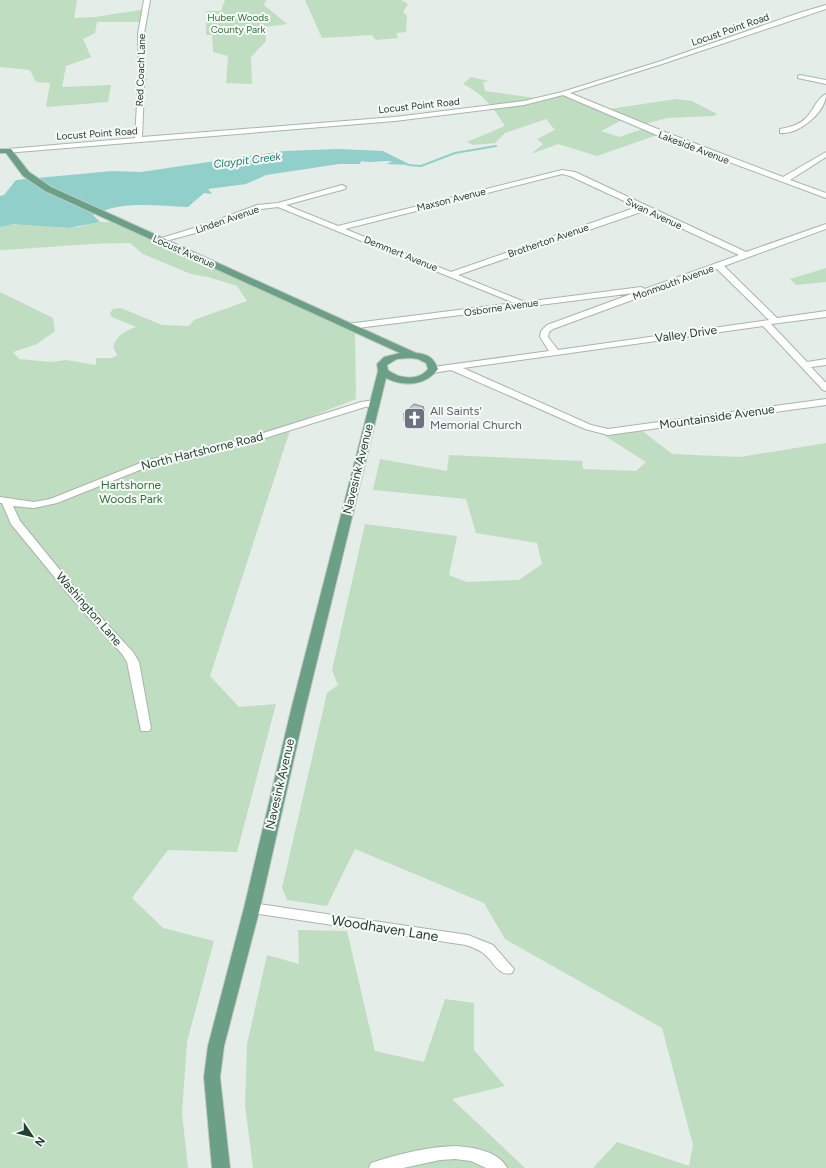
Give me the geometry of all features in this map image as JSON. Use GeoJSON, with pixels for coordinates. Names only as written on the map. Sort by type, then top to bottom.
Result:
{"type":"FeatureCollection","features":[{"type":"Feature","properties":{"kind":"main road","name":"Locust Avenue"},"geometry":{"type":"LineString","coordinates":[[4,151],[29,178],[48,189],[413,355],[424,358],[432,366]]}},
{"type":"Feature","properties":{"kind":"main road","name":"Locust Avenue"},"geometry":{"type":"LineString","coordinates":[[371,336],[387,351],[384,366]]}},
{"type":"Feature","properties":{"kind":"main road"},"geometry":{"type":"LineString","coordinates":[[413,355],[396,356],[384,366],[389,376],[397,379],[419,379],[427,376],[432,366]]}},
{"type":"Feature","properties":{"kind":"main road","name":"Navesink Avenue"},"geometry":{"type":"LineString","coordinates":[[221,1168],[213,1097],[213,1059],[252,908],[298,710],[384,366]]}},
{"type":"Feature","properties":{"kind":"main road","name":"Navesink Avenue"},"geometry":{"type":"LineString","coordinates":[[375,403],[386,383],[397,379]]}},
{"type":"Feature","properties":{"kind":"street","name":"Red Coach Lane"},"geometry":{"type":"LineString","coordinates":[[138,140],[142,69],[141,34],[147,0]]}},
{"type":"Feature","properties":{"kind":"street","name":"Locust Point Road"},"geometry":{"type":"LineString","coordinates":[[4,151],[241,133],[471,110],[524,103],[564,93],[739,37],[816,9],[826,7]]}},
{"type":"Feature","properties":{"kind":"street"},"geometry":{"type":"LineString","coordinates":[[816,9],[826,10]]}},
{"type":"Feature","properties":{"kind":"street"},"geometry":{"type":"LineString","coordinates":[[800,77],[826,82]]}},
{"type":"Feature","properties":{"kind":"street","name":"Lakeside Avenue"},"geometry":{"type":"LineString","coordinates":[[564,93],[662,134],[826,196]]}},
{"type":"Feature","properties":{"kind":"street"},"geometry":{"type":"LineString","coordinates":[[783,131],[798,127],[806,122],[813,114],[819,102],[826,96]]}},
{"type":"Feature","properties":{"kind":"street"},"geometry":{"type":"LineString","coordinates":[[784,180],[826,154]]}},
{"type":"Feature","properties":{"kind":"street","name":"Swan Avenue"},"geometry":{"type":"LineString","coordinates":[[562,172],[572,174],[745,255]]}},
{"type":"Feature","properties":{"kind":"street","name":"Maxson Avenue"},"geometry":{"type":"LineString","coordinates":[[340,228],[562,172]]}},
{"type":"Feature","properties":{"kind":"street","name":"Linden Avenue"},"geometry":{"type":"LineString","coordinates":[[159,240],[207,227],[260,207],[279,205],[342,188]]}},
{"type":"Feature","properties":{"kind":"street","name":"Demmert Avenue"},"geometry":{"type":"LineString","coordinates":[[279,205],[340,228],[523,304]]}},
{"type":"Feature","properties":{"kind":"street","name":"Brotherton Avenue"},"geometry":{"type":"LineString","coordinates":[[452,274],[644,208]]}},
{"type":"Feature","properties":{"kind":"street","name":"Monmouth Avenue"},"geometry":{"type":"LineString","coordinates":[[550,352],[544,337],[544,333],[548,328],[826,226]]}},
{"type":"Feature","properties":{"kind":"street"},"geometry":{"type":"LineString","coordinates":[[719,266],[775,321]]}},
{"type":"Feature","properties":{"kind":"street","name":"Osborne Avenue"},"geometry":{"type":"LineString","coordinates":[[350,326],[628,290],[652,290]]}},
{"type":"Feature","properties":{"kind":"street","name":"Valley Drive"},"geometry":{"type":"LineString","coordinates":[[432,366],[452,367],[826,314]]}},
{"type":"Feature","properties":{"kind":"street"},"geometry":{"type":"LineString","coordinates":[[765,323],[826,388]]}},
{"type":"Feature","properties":{"kind":"street","name":"Valley Drive"},"geometry":{"type":"LineString","coordinates":[[432,366],[482,357],[550,352]]}},
{"type":"Feature","properties":{"kind":"street"},"geometry":{"type":"LineString","coordinates":[[805,365],[826,362]]}},
{"type":"Feature","properties":{"kind":"street","name":"Mountainside Avenue"},"geometry":{"type":"LineString","coordinates":[[452,367],[588,427],[608,432],[826,402]]}},
{"type":"Feature","properties":{"kind":"street","name":"North Hartshorne Road"},"geometry":{"type":"LineString","coordinates":[[3,501],[34,504],[53,501],[152,462],[243,442],[364,404],[375,403]]}},
{"type":"Feature","properties":{"kind":"street","name":"Washington Lane"},"geometry":{"type":"LineString","coordinates":[[3,501],[11,517],[78,599],[127,652],[133,662],[145,728]]}},
{"type":"Feature","properties":{"kind":"street","name":"Woodhaven Lane"},"geometry":{"type":"LineString","coordinates":[[252,908],[468,940],[488,949],[508,969]]}},
{"type":"Feature","properties":{"kind":"street"},"geometry":{"type":"LineString","coordinates":[[377,1168],[444,1152],[473,1153],[499,1168]]}},
{"type":"Feature","properties":{"kind":"green space"},"geometry":{"type":"Polygon","coordinates":[[[0,0],[77,0],[74,18],[95,17],[146,9],[142,22],[97,22],[95,33],[83,39],[91,57],[66,66],[62,87],[111,85],[108,102],[46,107],[50,83],[36,82],[30,70],[0,67],[0,0]]]}},
{"type":"Feature","properties":{"kind":"green space","name":"Huber Woods County Park"},"geometry":{"type":"Polygon","coordinates":[[[225,0],[266,0],[264,5],[287,24],[265,27],[266,41],[251,57],[252,84],[226,83],[228,56],[213,52],[212,35],[206,35],[206,11],[221,11],[225,0]]]}},
{"type":"Feature","properties":{"kind":"green space"},"geometry":{"type":"Polygon","coordinates":[[[305,0],[401,0],[408,4],[403,12],[407,16],[406,32],[396,33],[398,38],[376,40],[372,35],[322,38],[305,0]]]}},
{"type":"Feature","properties":{"kind":"green space"},"geometry":{"type":"Polygon","coordinates":[[[471,77],[489,81],[483,82],[485,91],[542,99],[563,93],[603,110],[676,99],[692,101],[717,114],[713,116],[667,118],[641,125],[626,118],[601,131],[619,137],[646,128],[660,134],[597,156],[558,144],[531,154],[543,144],[537,139],[555,130],[546,119],[505,133],[495,143],[473,145],[467,142],[505,126],[482,97],[463,84],[471,77]]]}},
{"type":"Feature","properties":{"kind":"green space","name":"Hartshorne Woods Park"},"geometry":{"type":"Polygon","coordinates":[[[100,222],[112,222],[355,332],[356,399],[292,424],[210,676],[239,707],[276,704],[237,852],[168,850],[132,898],[163,928],[214,941],[187,1042],[182,1113],[188,1168],[0,1168],[0,292],[53,318],[55,331],[37,344],[13,352],[19,359],[52,362],[66,360],[96,365],[96,358],[112,358],[117,355],[113,347],[119,336],[136,327],[112,317],[110,313],[113,309],[121,308],[162,325],[189,326],[194,320],[247,301],[237,286],[208,277],[191,274],[143,254],[130,243],[0,250],[0,227],[16,224],[33,224],[70,228],[100,222]]]}},
{"type":"Feature","properties":{"kind":"green space"},"geometry":{"type":"Polygon","coordinates":[[[826,268],[826,282],[796,285],[790,279],[826,268]]]}},
{"type":"Feature","properties":{"kind":"green space"},"geometry":{"type":"Polygon","coordinates":[[[641,430],[672,454],[740,457],[826,443],[826,1168],[593,1168],[617,1142],[689,1166],[693,1145],[662,1028],[505,939],[484,903],[355,849],[327,906],[287,900],[282,888],[327,693],[338,685],[332,670],[365,524],[457,536],[449,575],[467,582],[519,580],[542,564],[537,543],[476,533],[466,499],[373,490],[380,459],[447,471],[449,455],[582,461],[583,469],[636,471],[646,462],[605,436],[641,430]]]}},
{"type":"Feature","properties":{"kind":"green space"},"geometry":{"type":"Polygon","coordinates":[[[298,930],[347,931],[375,1051],[424,1062],[445,999],[474,1003],[474,1050],[505,1086],[452,1099],[525,1168],[253,1168],[245,1105],[247,1044],[267,955],[299,964],[298,930]]]}},
{"type":"Feature","properties":{"kind":"water"},"geometry":{"type":"Polygon","coordinates":[[[338,149],[383,151],[411,165],[386,164],[392,162],[389,161],[361,161],[360,164],[339,164],[266,175],[246,184],[208,189],[212,194],[204,193],[188,207],[139,205],[116,207],[93,215],[100,222],[68,228],[14,224],[0,227],[0,196],[4,195],[16,180],[112,171],[141,172],[284,151],[338,149]]]}},
{"type":"Feature","properties":{"kind":"building"},"geometry":{"type":"Polygon","coordinates":[[[414,404],[424,407],[421,410],[425,411],[419,418],[403,414],[414,404]]]}},
{"type":"Feature","properties":{"kind":"waterway","name":"Claypit Creek"},"geometry":{"type":"LineString","coordinates":[[408,165],[421,166],[455,153],[496,146]]}},
{"type":"Feature","properties":{"kind":"place","name":"All Saints' Memorial Church"},"geometry":{"type":"Point","coordinates":[414,418]}}]}
